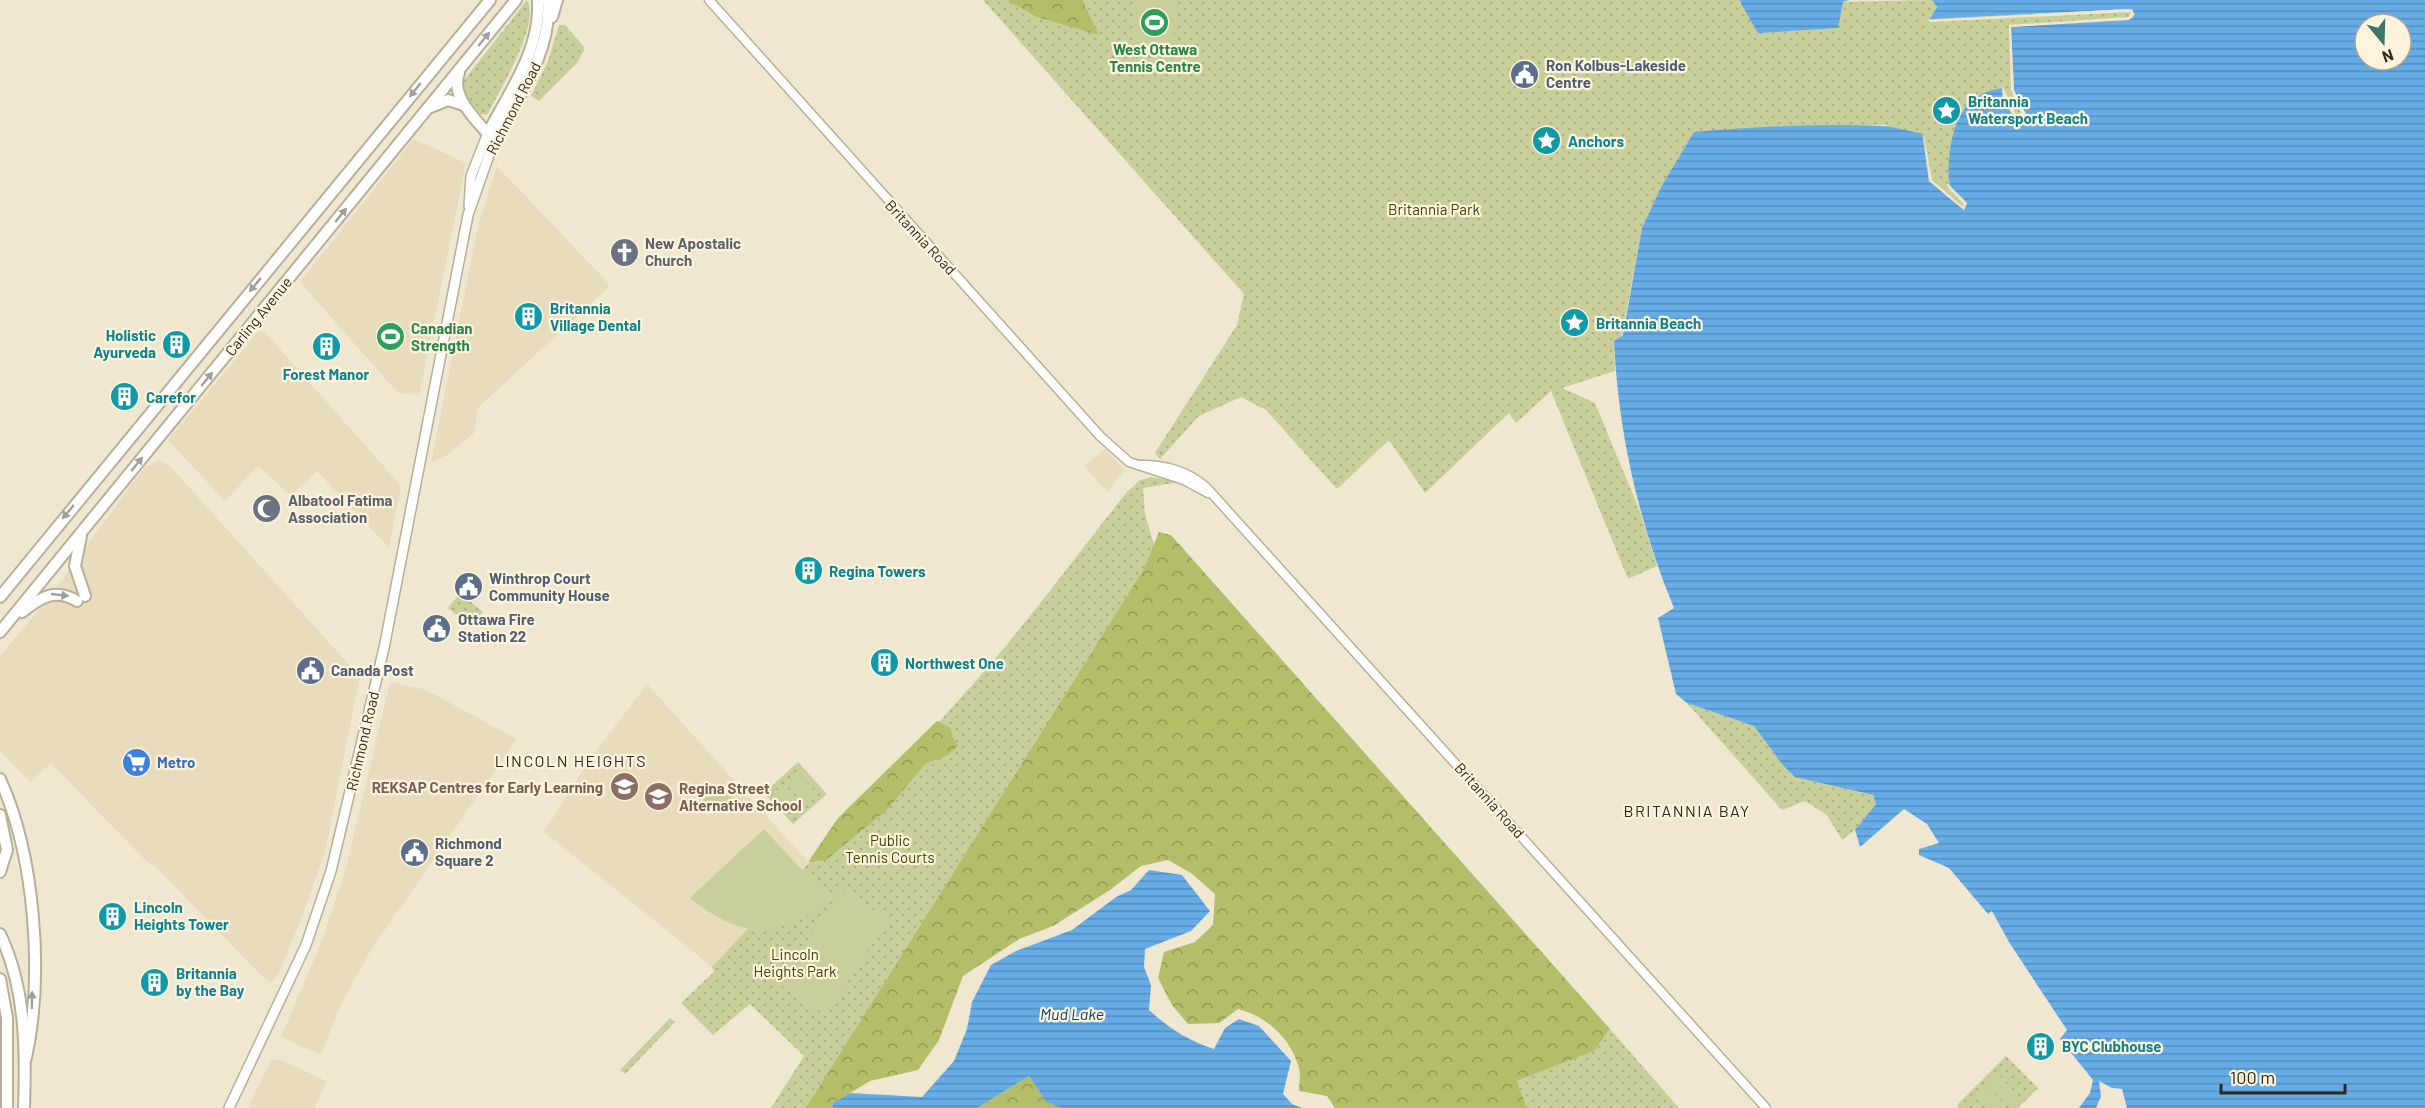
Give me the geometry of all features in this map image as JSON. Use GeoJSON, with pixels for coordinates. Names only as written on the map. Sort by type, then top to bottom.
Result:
{"type":"FeatureCollection","features":[{"type":"Feature","properties":{"kind":"main road"},"geometry":{"type":"LineString","coordinates":[[465,28],[484,0]]}},
{"type":"Feature","properties":{"kind":"main road","name":"Carling Avenue"},"geometry":{"type":"LineString","coordinates":[[0,597],[490,0]]}},
{"type":"Feature","properties":{"kind":"main road","name":"Carling Avenue"},"geometry":{"type":"LineString","coordinates":[[0,632],[516,0]]}},
{"type":"Feature","properties":{"kind":"main road","name":"Richmond Road"},"geometry":{"type":"LineString","coordinates":[[229,1108],[306,945],[331,871],[381,658],[468,215],[471,176],[532,47],[538,20],[538,0]]}},
{"type":"Feature","properties":{"kind":"main road","name":"Richmond Road"},"geometry":{"type":"LineString","coordinates":[[491,137],[535,66],[548,29],[548,0]]}},
{"type":"Feature","properties":{"kind":"main road"},"geometry":{"type":"LineString","coordinates":[[548,29],[557,0]]}},
{"type":"Feature","properties":{"kind":"main road"},"geometry":{"type":"LineString","coordinates":[[462,67],[456,83],[464,105],[491,137]]}},
{"type":"Feature","properties":{"kind":"main road"},"geometry":{"type":"LineString","coordinates":[[428,109],[446,100],[464,105]]}},
{"type":"Feature","properties":{"kind":"main road"},"geometry":{"type":"LineString","coordinates":[[8,623],[50,594],[60,593],[81,599],[75,566],[77,550],[84,529]]}},
{"type":"Feature","properties":{"kind":"main road"},"geometry":{"type":"LineString","coordinates":[[0,779],[20,832],[31,908],[32,1023],[26,1058],[24,1108]]}},
{"type":"Feature","properties":{"kind":"main road"},"geometry":{"type":"LineString","coordinates":[[0,815],[7,850],[0,872]]}},
{"type":"Feature","properties":{"kind":"main road"},"geometry":{"type":"LineString","coordinates":[[0,934],[17,984],[26,1058]]}},
{"type":"Feature","properties":{"kind":"main road"},"geometry":{"type":"LineString","coordinates":[[0,979],[7,1018],[7,1108]]}},
{"type":"Feature","properties":{"kind":"street","name":"Britannia Road"},"geometry":{"type":"LineString","coordinates":[[709,0],[1073,406],[1129,462],[1148,471],[1184,480],[1211,494],[1766,1108]]}},
{"type":"Feature","properties":{"kind":"shaded area"},"geometry":{"type":"Polygon","coordinates":[[[414,139],[466,163],[419,395],[398,393],[300,282],[414,139]]]}},
{"type":"Feature","properties":{"kind":"shaded area"},"geometry":{"type":"Polygon","coordinates":[[[497,166],[608,283],[609,287],[481,405],[477,410],[475,432],[447,455],[431,463],[478,226],[497,166]]]}},
{"type":"Feature","properties":{"kind":"shaded area"},"geometry":{"type":"Polygon","coordinates":[[[264,331],[401,486],[389,548],[317,471],[291,496],[258,466],[225,501],[168,440],[258,332],[264,331]]]}},
{"type":"Feature","properties":{"kind":"shaded area"},"geometry":{"type":"Polygon","coordinates":[[[1105,449],[1124,470],[1108,493],[1084,466],[1105,449]]]}},
{"type":"Feature","properties":{"kind":"shaded area"},"geometry":{"type":"Polygon","coordinates":[[[158,460],[169,465],[360,677],[325,852],[302,917],[278,975],[271,983],[157,868],[143,858],[51,763],[30,782],[0,751],[0,656],[43,605],[144,468],[158,460]]]}},
{"type":"Feature","properties":{"kind":"shaded area"},"geometry":{"type":"Polygon","coordinates":[[[390,682],[426,690],[517,739],[371,950],[341,1004],[321,1055],[281,1037],[321,943],[346,868],[390,682]]]}},
{"type":"Feature","properties":{"kind":"shaded area","name":"Regina Street Alternative School"},"geometry":{"type":"Polygon","coordinates":[[[647,684],[808,862],[712,967],[544,832],[588,762],[647,684]]]}},
{"type":"Feature","properties":{"kind":"shaded area"},"geometry":{"type":"Polygon","coordinates":[[[279,1059],[326,1081],[315,1108],[248,1108],[271,1061],[279,1059]]]}},
{"type":"Feature","properties":{"kind":"green space"},"geometry":{"type":"Polygon","coordinates":[[[527,0],[530,11],[528,25],[517,58],[487,115],[480,114],[464,94],[461,84],[527,0]]]}},
{"type":"Feature","properties":{"kind":"green space","name":"Britannia Park"},"geometry":{"type":"Polygon","coordinates":[[[983,0],[1739,0],[1740,4],[1932,0],[1937,6],[1931,19],[2129,9],[2135,14],[2026,114],[1964,210],[1929,181],[1922,133],[1902,132],[1885,125],[1776,127],[1694,133],[1661,187],[1642,228],[1622,335],[1614,341],[1615,371],[1562,388],[1595,403],[1639,509],[1657,566],[1628,579],[1551,391],[1516,423],[1509,413],[1425,493],[1389,440],[1337,489],[1266,410],[1241,397],[1199,416],[1160,459],[1155,453],[1237,325],[1244,294],[983,0]]]}},
{"type":"Feature","properties":{"kind":"green space"},"geometry":{"type":"Polygon","coordinates":[[[1007,0],[1082,0],[1099,35],[1037,17],[1007,0]]]}},
{"type":"Feature","properties":{"kind":"green space","name":"West Ottawa Tennis Centre"},"geometry":{"type":"Polygon","coordinates":[[[1137,0],[1178,0],[1171,50],[1132,45],[1137,0]]]}},
{"type":"Feature","properties":{"kind":"green space"},"geometry":{"type":"Polygon","coordinates":[[[559,25],[565,25],[585,48],[577,63],[539,101],[531,96],[548,61],[559,25]]]}},
{"type":"Feature","properties":{"kind":"green space","name":"Lincoln Heights Park"},"geometry":{"type":"Polygon","coordinates":[[[1152,477],[1179,482],[1143,488],[1145,514],[1159,561],[812,1108],[771,1108],[804,1056],[750,1004],[713,1035],[681,1003],[714,972],[712,967],[988,667],[1126,493],[1140,480],[1152,477]]]}},
{"type":"Feature","properties":{"kind":"green space"},"geometry":{"type":"Polygon","coordinates":[[[1159,532],[1171,535],[1610,1029],[1594,1051],[1517,1081],[1527,1108],[1335,1108],[1327,1096],[1299,1091],[1300,1071],[1290,1047],[1276,1030],[1258,1017],[1238,1009],[1219,1023],[1188,1024],[1172,1005],[1158,978],[1164,952],[1195,942],[1213,925],[1215,894],[1191,873],[1168,860],[1141,866],[1110,890],[1053,926],[1019,939],[963,976],[939,1040],[918,1070],[870,1081],[832,1104],[833,1108],[806,1108],[1144,569],[1159,532]]]}},
{"type":"Feature","properties":{"kind":"green space"},"geometry":{"type":"Polygon","coordinates":[[[460,593],[483,612],[471,627],[448,608],[460,593]]]}},
{"type":"Feature","properties":{"kind":"green space"},"geometry":{"type":"Polygon","coordinates":[[[1687,703],[1754,726],[1782,764],[1858,792],[1873,795],[1876,804],[1855,830],[1842,840],[1827,815],[1805,801],[1782,810],[1687,703]]]}},
{"type":"Feature","properties":{"kind":"green space"},"geometry":{"type":"Polygon","coordinates":[[[937,721],[951,728],[952,736],[958,746],[948,755],[925,764],[887,810],[826,860],[808,862],[838,818],[937,721]]]}},
{"type":"Feature","properties":{"kind":"green space"},"geometry":{"type":"Polygon","coordinates":[[[798,762],[827,794],[793,824],[764,793],[798,762]]]}},
{"type":"Feature","properties":{"kind":"green space"},"geometry":{"type":"Polygon","coordinates":[[[797,771],[817,794],[807,803],[787,781],[797,771]]]}},
{"type":"Feature","properties":{"kind":"green space"},"geometry":{"type":"Polygon","coordinates":[[[722,784],[733,799],[715,814],[704,799],[722,784]]]}},
{"type":"Feature","properties":{"kind":"green space"},"geometry":{"type":"Polygon","coordinates":[[[784,784],[804,806],[793,815],[773,793],[784,784]]]}},
{"type":"Feature","properties":{"kind":"green space"},"geometry":{"type":"Polygon","coordinates":[[[886,827],[911,843],[904,855],[879,839],[886,827]]]}},
{"type":"Feature","properties":{"kind":"green space"},"geometry":{"type":"Polygon","coordinates":[[[764,829],[829,899],[793,923],[759,930],[726,921],[690,898],[764,829]]]}},
{"type":"Feature","properties":{"kind":"green space"},"geometry":{"type":"Polygon","coordinates":[[[876,843],[901,859],[894,870],[869,854],[876,843]]]}},
{"type":"Feature","properties":{"kind":"green space"},"geometry":{"type":"Polygon","coordinates":[[[841,889],[888,919],[826,1015],[779,984],[841,889]]]}},
{"type":"Feature","properties":{"kind":"green space"},"geometry":{"type":"Polygon","coordinates":[[[670,1018],[675,1022],[625,1074],[620,1070],[670,1018]]]}},
{"type":"Feature","properties":{"kind":"green space"},"geometry":{"type":"Polygon","coordinates":[[[1610,1029],[1679,1108],[1527,1108],[1517,1081],[1594,1051],[1610,1029]]]}},
{"type":"Feature","properties":{"kind":"green space"},"geometry":{"type":"Polygon","coordinates":[[[2006,1056],[2038,1088],[2018,1108],[1960,1108],[1957,1105],[2006,1056]]]}},
{"type":"Feature","properties":{"kind":"green space"},"geometry":{"type":"Polygon","coordinates":[[[1993,1073],[1996,1076],[1998,1074],[2019,1096],[2017,1098],[2020,1101],[2014,1106],[2011,1103],[2009,1105],[1988,1084],[1990,1082],[1987,1078],[1993,1073]]]}},
{"type":"Feature","properties":{"kind":"green space"},"geometry":{"type":"Polygon","coordinates":[[[1029,1076],[1046,1100],[1060,1108],[977,1108],[1029,1076]]]}},
{"type":"Feature","properties":{"kind":"green space"},"geometry":{"type":"Polygon","coordinates":[[[1986,1085],[2006,1108],[1989,1108],[1976,1095],[1986,1085]]]}},
{"type":"Feature","properties":{"kind":"water"},"geometry":{"type":"Polygon","coordinates":[[[1739,0],[1849,0],[1843,2],[1838,28],[1758,33],[1739,0]]]}},
{"type":"Feature","properties":{"kind":"water"},"geometry":{"type":"Polygon","coordinates":[[[1932,0],[2425,0],[2425,1108],[2127,1108],[2122,1089],[2112,1088],[2099,1081],[2101,1096],[2096,1108],[2079,1108],[2090,1093],[2093,1080],[2060,1039],[2067,1030],[2009,942],[1992,911],[1988,914],[1949,868],[1919,855],[1919,849],[1939,843],[1927,824],[1904,809],[1860,847],[1855,830],[1876,804],[1873,795],[1795,777],[1782,764],[1754,726],[1687,703],[1676,694],[1658,618],[1674,608],[1650,544],[1632,477],[1620,409],[1614,341],[1623,335],[1642,228],[1661,187],[1694,132],[1835,125],[1882,126],[1922,133],[1929,181],[1964,210],[1967,203],[1954,191],[1949,181],[1949,159],[1953,133],[1962,112],[1978,96],[2002,88],[2003,100],[2013,117],[2022,120],[2025,117],[2014,90],[2011,27],[2133,18],[2133,10],[1930,19],[1937,7],[1932,0]]]}},
{"type":"Feature","properties":{"kind":"water","name":"Mud Lake"},"geometry":{"type":"Polygon","coordinates":[[[1149,870],[1182,875],[1210,911],[1191,931],[1145,949],[1144,967],[1151,985],[1149,1010],[1179,1033],[1214,1049],[1225,1028],[1239,1019],[1259,1026],[1291,1061],[1283,1094],[1292,1104],[1302,1108],[1060,1108],[1046,1101],[1029,1076],[977,1108],[833,1108],[832,1104],[850,1093],[922,1097],[954,1061],[967,1029],[972,1002],[991,965],[1016,951],[1072,930],[1116,897],[1131,890],[1149,870]]]}},
{"type":"Feature","properties":{"kind":"pier"},"geometry":{"type":"Polygon","coordinates":[[[2129,9],[2135,14],[2129,20],[2011,27],[2014,90],[2026,114],[2022,120],[2018,121],[2003,100],[2002,85],[2016,115],[2019,118],[2022,116],[2011,90],[2009,25],[2129,17],[2131,12],[1930,22],[1927,20],[2129,9]]]}},
{"type":"Feature","properties":{"kind":"pier"},"geometry":{"type":"Polygon","coordinates":[[[1923,130],[1932,180],[1963,207],[1964,204],[1948,188],[1947,183],[1967,203],[1964,210],[1929,181],[1923,130]]]}},
{"type":"Feature","properties":{"kind":"place","name":"West Ottawa Tennis Centre"},"geometry":{"type":"Point","coordinates":[1155,22]}},
{"type":"Feature","properties":{"kind":"place","name":"Ron Kolbus-Lakeside Centre"},"geometry":{"type":"Point","coordinates":[1525,74]}},
{"type":"Feature","properties":{"kind":"place","name":"Britannia Watersport Beach"},"geometry":{"type":"Point","coordinates":[1947,110]}},
{"type":"Feature","properties":{"kind":"place","name":"Anchors"},"geometry":{"type":"Point","coordinates":[1547,141]}},
{"type":"Feature","properties":{"kind":"place","name":"New Apostalic Church"},"geometry":{"type":"Point","coordinates":[624,252]}},
{"type":"Feature","properties":{"kind":"place","name":"Britannia Village Dental"},"geometry":{"type":"Point","coordinates":[529,317]}},
{"type":"Feature","properties":{"kind":"place","name":"Britannia Beach"},"geometry":{"type":"Point","coordinates":[1575,323]}},
{"type":"Feature","properties":{"kind":"place","name":"Canadian Strength"},"geometry":{"type":"Point","coordinates":[390,337]}},
{"type":"Feature","properties":{"kind":"place","name":"Holistic Ayurveda"},"geometry":{"type":"Point","coordinates":[177,344]}},
{"type":"Feature","properties":{"kind":"place","name":"Forest Manor"},"geometry":{"type":"Point","coordinates":[326,347]}},
{"type":"Feature","properties":{"kind":"place","name":"Carefor"},"geometry":{"type":"Point","coordinates":[125,397]}},
{"type":"Feature","properties":{"kind":"place","name":"Albatool Fatima Association"},"geometry":{"type":"Point","coordinates":[267,509]}},
{"type":"Feature","properties":{"kind":"place","name":"Regina Towers"},"geometry":{"type":"Point","coordinates":[808,571]}},
{"type":"Feature","properties":{"kind":"place","name":"Winthrop Court Community House"},"geometry":{"type":"Point","coordinates":[468,587]}},
{"type":"Feature","properties":{"kind":"place","name":"Ottawa Fire Station 22"},"geometry":{"type":"Point","coordinates":[437,628]}},
{"type":"Feature","properties":{"kind":"place","name":"Northwest One"},"geometry":{"type":"Point","coordinates":[884,663]}},
{"type":"Feature","properties":{"kind":"place","name":"Canada Post"},"geometry":{"type":"Point","coordinates":[310,670]}},
{"type":"Feature","properties":{"kind":"place","name":"Metro"},"geometry":{"type":"Point","coordinates":[136,762]}},
{"type":"Feature","properties":{"kind":"place","name":"REKSAP Centres for Early Learning"},"geometry":{"type":"Point","coordinates":[624,787]}},
{"type":"Feature","properties":{"kind":"place","name":"Regina Street Alternative School"},"geometry":{"type":"Point","coordinates":[658,797]}},
{"type":"Feature","properties":{"kind":"place","name":"Richmond Square 2"},"geometry":{"type":"Point","coordinates":[414,852]}},
{"type":"Feature","properties":{"kind":"place","name":"Lincoln Heights Tower"},"geometry":{"type":"Point","coordinates":[113,916]}},
{"type":"Feature","properties":{"kind":"place","name":"Britannia by the Bay"},"geometry":{"type":"Point","coordinates":[155,982]}},
{"type":"Feature","properties":{"kind":"place","name":"BYC Clubhouse"},"geometry":{"type":"Point","coordinates":[2041,1046]}},
{"type":"Feature","properties":{"kind":"district","name":"LINCOLN HEIGHTS"},"geometry":{"type":"Point","coordinates":[571,760]}},
{"type":"Feature","properties":{"kind":"district","name":"BRITANNIA BAY"},"geometry":{"type":"Point","coordinates":[1687,810]}},
{"type":"Feature","properties":{"kind":"park label","name":"Public Tennis Courts"},"geometry":{"type":"Point","coordinates":[890,848]}}]}
